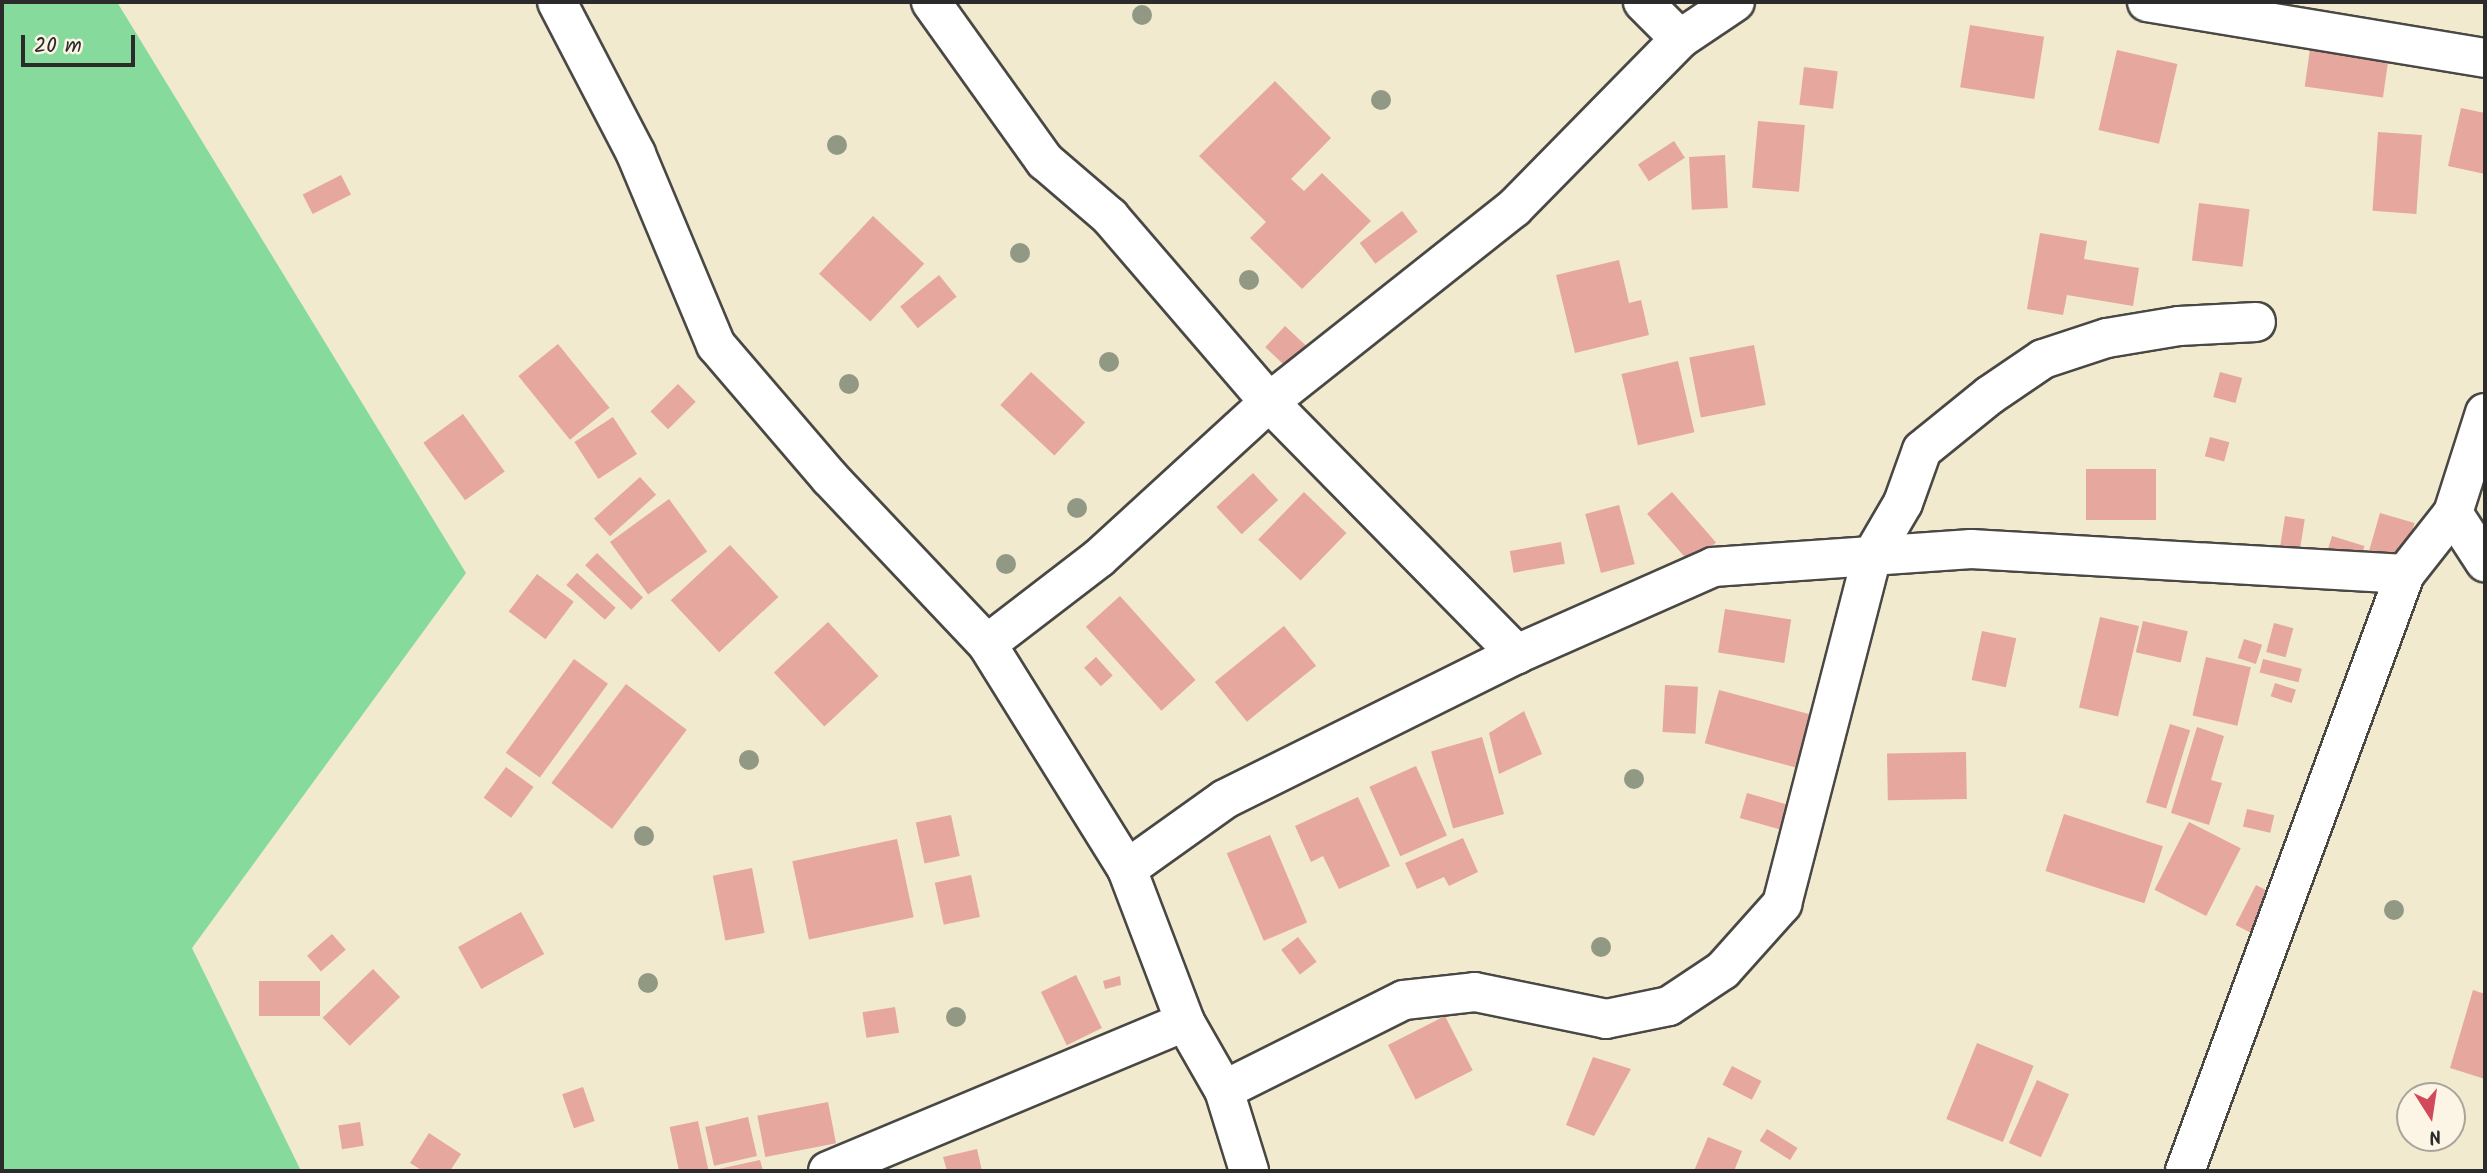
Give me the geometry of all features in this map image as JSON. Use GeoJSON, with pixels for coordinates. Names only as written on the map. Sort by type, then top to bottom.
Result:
{"type":"FeatureCollection","features":[{"type":"Feature","properties":{"kind":"street"},"geometry":{"type":"LineString","coordinates":[[557,2],[636,154],[716,345],[830,478],[987,644],[1127,869],[1185,1022],[1224,1090],[1249,1171]]}},
{"type":"Feature","properties":{"kind":"street"},"geometry":{"type":"LineString","coordinates":[[931,2],[1045,162],[1110,217],[1269,402],[1517,653]]}},
{"type":"Feature","properties":{"kind":"street"},"geometry":{"type":"LineString","coordinates":[[1643,2],[1680,39]]}},
{"type":"Feature","properties":{"kind":"street"},"geometry":{"type":"LineString","coordinates":[[987,644],[1099,558],[1269,402],[1514,208],[1680,39],[1735,2]]}},
{"type":"Feature","properties":{"kind":"street"},"geometry":{"type":"LineString","coordinates":[[2147,2],[2485,58]]}},
{"type":"Feature","properties":{"kind":"street"},"geometry":{"type":"LineString","coordinates":[[1224,1090],[1404,1000],[1475,992],[1606,1019],[1669,1006],[1723,970],[1782,904],[1872,556],[1903,502],[1922,450],[1990,395],[2043,359],[2107,338],[2179,326],[2256,323]]}},
{"type":"Feature","properties":{"kind":"street"},"geometry":{"type":"LineString","coordinates":[[2185,1171],[2405,574],[2453,513],[2485,413]]}},
{"type":"Feature","properties":{"kind":"street"},"geometry":{"type":"LineString","coordinates":[[2453,513],[2485,562]]}},
{"type":"Feature","properties":{"kind":"street"},"geometry":{"type":"LineString","coordinates":[[1127,869],[1225,799],[1517,653],[1713,568],[1971,549],[2405,574]]}},
{"type":"Feature","properties":{"kind":"street"},"geometry":{"type":"LineString","coordinates":[[828,1171],[1185,1022]]}},
{"type":"Feature","properties":{"kind":"green space"},"geometry":{"type":"Polygon","coordinates":[[[2,2],[117,2],[466,573],[192,948],[301,1171],[2,1171],[2,2]]]}},
{"type":"Feature","properties":{"kind":"building"},"geometry":{"type":"Polygon","coordinates":[[[1970,25],[2044,37],[2034,99],[1960,87],[1970,25]]]}},
{"type":"Feature","properties":{"kind":"building"},"geometry":{"type":"Polygon","coordinates":[[[2311,42],[2389,53],[2383,98],[2305,87],[2311,42]]]}},
{"type":"Feature","properties":{"kind":"building"},"geometry":{"type":"Polygon","coordinates":[[[2117,50],[2177,64],[2159,144],[2099,130],[2117,50]]]}},
{"type":"Feature","properties":{"kind":"building"},"geometry":{"type":"Polygon","coordinates":[[[1804,67],[1838,71],[1833,109],[1799,105],[1804,67]]]}},
{"type":"Feature","properties":{"kind":"building"},"geometry":{"type":"Polygon","coordinates":[[[1275,81],[1331,138],[1291,179],[1304,191],[1322,173],[1371,221],[1302,289],[1250,238],[1266,222],[1199,156],[1275,81]]]}},
{"type":"Feature","properties":{"kind":"building"},"geometry":{"type":"Polygon","coordinates":[[[2461,108],[2485,113],[2485,174],[2448,166],[2461,108]]]}},
{"type":"Feature","properties":{"kind":"building"},"geometry":{"type":"Polygon","coordinates":[[[1758,121],[1805,125],[1799,192],[1752,188],[1758,121]]]}},
{"type":"Feature","properties":{"kind":"building"},"geometry":{"type":"Polygon","coordinates":[[[2378,132],[2422,135],[2416,214],[2372,211],[2378,132]]]}},
{"type":"Feature","properties":{"kind":"building"},"geometry":{"type":"Polygon","coordinates":[[[1674,141],[1685,158],[1649,181],[1638,164],[1674,141]]]}},
{"type":"Feature","properties":{"kind":"building"},"geometry":{"type":"Polygon","coordinates":[[[1725,155],[1728,208],[1692,210],[1689,157],[1725,155]]]}},
{"type":"Feature","properties":{"kind":"building"},"geometry":{"type":"Polygon","coordinates":[[[341,175],[351,195],[313,214],[303,195],[341,175]]]}},
{"type":"Feature","properties":{"kind":"building"},"geometry":{"type":"Polygon","coordinates":[[[2199,203],[2250,209],[2243,267],[2192,261],[2199,203]]]}},
{"type":"Feature","properties":{"kind":"building"},"geometry":{"type":"Polygon","coordinates":[[[1402,211],[1418,232],[1375,264],[1360,243],[1402,211]]]}},
{"type":"Feature","properties":{"kind":"building"},"geometry":{"type":"Polygon","coordinates":[[[873,216],[924,264],[870,322],[819,274],[873,216]]]}},
{"type":"Feature","properties":{"kind":"building"},"geometry":{"type":"Polygon","coordinates":[[[2040,233],[2087,241],[2084,259],[2139,268],[2133,306],[2067,295],[2063,315],[2027,309],[2040,233]]]}},
{"type":"Feature","properties":{"kind":"building"},"geometry":{"type":"Polygon","coordinates":[[[1619,260],[1629,303],[1641,300],[1649,335],[1575,353],[1556,275],[1619,260]]]}},
{"type":"Feature","properties":{"kind":"building"},"geometry":{"type":"Polygon","coordinates":[[[939,275],[957,297],[918,328],[900,306],[939,275]]]}},
{"type":"Feature","properties":{"kind":"building"},"geometry":{"type":"Polygon","coordinates":[[[1285,326],[1313,352],[1293,373],[1265,347],[1285,326]]]}},
{"type":"Feature","properties":{"kind":"building"},"geometry":{"type":"Polygon","coordinates":[[[558,344],[610,408],[570,440],[518,376],[558,344]]]}},
{"type":"Feature","properties":{"kind":"building"},"geometry":{"type":"Polygon","coordinates":[[[1754,345],[1766,405],[1701,417],[1689,358],[1754,345]]]}},
{"type":"Feature","properties":{"kind":"building"},"geometry":{"type":"Polygon","coordinates":[[[1678,361],[1694,432],[1638,445],[1621,374],[1678,361]]]}},
{"type":"Feature","properties":{"kind":"building"},"geometry":{"type":"Polygon","coordinates":[[[1031,372],[1085,422],[1054,455],[1000,405],[1031,372]]]}},
{"type":"Feature","properties":{"kind":"building"},"geometry":{"type":"Polygon","coordinates":[[[2220,372],[2242,378],[2235,403],[2213,397],[2220,372]]]}},
{"type":"Feature","properties":{"kind":"building"},"geometry":{"type":"Polygon","coordinates":[[[678,384],[696,402],[668,429],[650,412],[678,384]]]}},
{"type":"Feature","properties":{"kind":"building"},"geometry":{"type":"Polygon","coordinates":[[[463,414],[505,471],[465,500],[423,443],[463,414]]]}},
{"type":"Feature","properties":{"kind":"building"},"geometry":{"type":"Polygon","coordinates":[[[613,417],[637,454],[598,479],[574,442],[613,417]]]}},
{"type":"Feature","properties":{"kind":"building"},"geometry":{"type":"Polygon","coordinates":[[[2210,437],[2229,442],[2224,461],[2205,456],[2210,437]]]}},
{"type":"Feature","properties":{"kind":"building"},"geometry":{"type":"Polygon","coordinates":[[[2086,469],[2156,469],[2156,520],[2086,520],[2086,469]]]}},
{"type":"Feature","properties":{"kind":"building"},"geometry":{"type":"Polygon","coordinates":[[[1253,473],[1278,500],[1242,534],[1216,507],[1253,473]]]}},
{"type":"Feature","properties":{"kind":"building"},"geometry":{"type":"Polygon","coordinates":[[[640,477],[656,495],[610,536],[594,518],[640,477]]]}},
{"type":"Feature","properties":{"kind":"building"},"geometry":{"type":"Polygon","coordinates":[[[1304,492],[1346,533],[1301,580],[1258,539],[1304,492]]]}},
{"type":"Feature","properties":{"kind":"building"},"geometry":{"type":"Polygon","coordinates":[[[1672,492],[1716,543],[1691,564],[1647,514],[1672,492]]]}},
{"type":"Feature","properties":{"kind":"building"},"geometry":{"type":"Polygon","coordinates":[[[669,499],[707,552],[648,594],[610,542],[669,499]]]}},
{"type":"Feature","properties":{"kind":"building"},"geometry":{"type":"Polygon","coordinates":[[[1619,505],[1635,564],[1601,573],[1585,514],[1619,505]]]}},
{"type":"Feature","properties":{"kind":"building"},"geometry":{"type":"Polygon","coordinates":[[[2380,513],[2415,523],[2403,563],[2368,553],[2380,513]]]}},
{"type":"Feature","properties":{"kind":"building"},"geometry":{"type":"Polygon","coordinates":[[[2285,516],[2305,519],[2300,550],[2280,547],[2285,516]]]}},
{"type":"Feature","properties":{"kind":"building"},"geometry":{"type":"Polygon","coordinates":[[[2332,536],[2365,546],[2358,566],[2326,556],[2332,536]]]}},
{"type":"Feature","properties":{"kind":"building"},"geometry":{"type":"Polygon","coordinates":[[[1561,542],[1565,564],[1514,573],[1510,551],[1561,542]]]}},
{"type":"Feature","properties":{"kind":"building"},"geometry":{"type":"Polygon","coordinates":[[[730,545],[778,597],[719,652],[671,600],[730,545]]]}},
{"type":"Feature","properties":{"kind":"building"},"geometry":{"type":"Polygon","coordinates":[[[597,553],[643,597],[631,610],[585,565],[597,553]]]}},
{"type":"Feature","properties":{"kind":"building"},"geometry":{"type":"Polygon","coordinates":[[[577,573],[616,608],[605,620],[566,585],[577,573]]]}},
{"type":"Feature","properties":{"kind":"building"},"geometry":{"type":"Polygon","coordinates":[[[537,574],[574,602],[545,639],[509,612],[537,574]]]}},
{"type":"Feature","properties":{"kind":"building"},"geometry":{"type":"Polygon","coordinates":[[[1120,596],[1196,680],[1161,711],[1086,627],[1120,596]]]}},
{"type":"Feature","properties":{"kind":"building"},"geometry":{"type":"Polygon","coordinates":[[[1725,609],[1791,619],[1784,663],[1718,652],[1725,609]]]}},
{"type":"Feature","properties":{"kind":"building"},"geometry":{"type":"Polygon","coordinates":[[[2100,617],[2139,626],[2118,717],[2079,708],[2100,617]]]}},
{"type":"Feature","properties":{"kind":"building"},"geometry":{"type":"Polygon","coordinates":[[[2143,621],[2188,631],[2181,663],[2136,652],[2143,621]]]}},
{"type":"Feature","properties":{"kind":"building"},"geometry":{"type":"Polygon","coordinates":[[[828,622],[878,676],[824,727],[774,672],[828,622]]]}},
{"type":"Feature","properties":{"kind":"building"},"geometry":{"type":"Polygon","coordinates":[[[2274,623],[2293,628],[2286,657],[2266,652],[2274,623]]]}},
{"type":"Feature","properties":{"kind":"building"},"geometry":{"type":"Polygon","coordinates":[[[1284,626],[1316,666],[1247,722],[1215,682],[1284,626]]]}},
{"type":"Feature","properties":{"kind":"building"},"geometry":{"type":"Polygon","coordinates":[[[1982,631],[2016,638],[2006,687],[1972,680],[1982,631]]]}},
{"type":"Feature","properties":{"kind":"building"},"geometry":{"type":"Polygon","coordinates":[[[2244,639],[2262,645],[2256,664],[2238,658],[2244,639]]]}},
{"type":"Feature","properties":{"kind":"building"},"geometry":{"type":"Polygon","coordinates":[[[1096,657],[1113,676],[1101,686],[1084,668],[1096,657]]]}},
{"type":"Feature","properties":{"kind":"building"},"geometry":{"type":"Polygon","coordinates":[[[2206,657],[2251,667],[2237,726],[2193,715],[2206,657]]]}},
{"type":"Feature","properties":{"kind":"building"},"geometry":{"type":"Polygon","coordinates":[[[574,659],[608,684],[540,778],[506,753],[574,659]]]}},
{"type":"Feature","properties":{"kind":"building"},"geometry":{"type":"Polygon","coordinates":[[[2263,659],[2302,669],[2298,682],[2260,673],[2263,659]]]}},
{"type":"Feature","properties":{"kind":"building"},"geometry":{"type":"Polygon","coordinates":[[[2275,683],[2296,690],[2292,703],[2271,696],[2275,683]]]}},
{"type":"Feature","properties":{"kind":"building"},"geometry":{"type":"Polygon","coordinates":[[[626,684],[687,730],[612,829],[551,783],[626,684]]]}},
{"type":"Feature","properties":{"kind":"building"},"geometry":{"type":"Polygon","coordinates":[[[1665,685],[1698,687],[1695,734],[1663,732],[1665,685]]]}},
{"type":"Feature","properties":{"kind":"building"},"geometry":{"type":"Polygon","coordinates":[[[1719,690],[1814,715],[1799,768],[1705,743],[1719,690]]]}},
{"type":"Feature","properties":{"kind":"building"},"geometry":{"type":"Polygon","coordinates":[[[1524,711],[1542,754],[1499,774],[1489,733],[1524,711]]]}},
{"type":"Feature","properties":{"kind":"building"},"geometry":{"type":"Polygon","coordinates":[[[2170,724],[2190,730],[2166,809],[2146,802],[2170,724]]]}},
{"type":"Feature","properties":{"kind":"building"},"geometry":{"type":"Polygon","coordinates":[[[2197,727],[2224,736],[2211,780],[2222,783],[2209,825],[2171,813],[2197,727]]]}},
{"type":"Feature","properties":{"kind":"building"},"geometry":{"type":"Polygon","coordinates":[[[1482,737],[1504,814],[1453,829],[1431,752],[1482,737]]]}},
{"type":"Feature","properties":{"kind":"building"},"geometry":{"type":"Polygon","coordinates":[[[1966,752],[1967,799],[1888,800],[1887,753],[1966,752]]]}},
{"type":"Feature","properties":{"kind":"building"},"geometry":{"type":"Polygon","coordinates":[[[1416,766],[1447,835],[1400,856],[1369,787],[1416,766]]]}},
{"type":"Feature","properties":{"kind":"building"},"geometry":{"type":"Polygon","coordinates":[[[506,767],[534,787],[511,818],[484,798],[506,767]]]}},
{"type":"Feature","properties":{"kind":"building"},"geometry":{"type":"Polygon","coordinates":[[[1747,793],[1786,804],[1779,829],[1740,818],[1747,793]]]}},
{"type":"Feature","properties":{"kind":"building"},"geometry":{"type":"Polygon","coordinates":[[[1358,797],[1390,866],[1339,889],[1323,856],[1311,862],[1295,826],[1358,797]]]}},
{"type":"Feature","properties":{"kind":"building"},"geometry":{"type":"Polygon","coordinates":[[[2247,809],[2274,815],[2270,833],[2243,827],[2247,809]]]}},
{"type":"Feature","properties":{"kind":"building"},"geometry":{"type":"Polygon","coordinates":[[[2064,814],[2163,846],[2144,903],[2045,871],[2064,814]]]}},
{"type":"Feature","properties":{"kind":"building"},"geometry":{"type":"Polygon","coordinates":[[[951,815],[960,856],[925,864],[916,822],[951,815]]]}},
{"type":"Feature","properties":{"kind":"building"},"geometry":{"type":"Polygon","coordinates":[[[2189,822],[2241,848],[2206,916],[2154,890],[2189,822]]]}},
{"type":"Feature","properties":{"kind":"building"},"geometry":{"type":"Polygon","coordinates":[[[1270,835],[1307,922],[1264,941],[1227,853],[1270,835]]]}},
{"type":"Feature","properties":{"kind":"building"},"geometry":{"type":"Polygon","coordinates":[[[1463,838],[1478,872],[1449,886],[1444,877],[1417,889],[1405,863],[1463,838]]]}},
{"type":"Feature","properties":{"kind":"building"},"geometry":{"type":"Polygon","coordinates":[[[897,839],[914,917],[809,939],[792,861],[897,839]]]}},
{"type":"Feature","properties":{"kind":"building"},"geometry":{"type":"Polygon","coordinates":[[[752,868],[765,933],[725,940],[713,876],[752,868]]]}},
{"type":"Feature","properties":{"kind":"building"},"geometry":{"type":"Polygon","coordinates":[[[971,875],[980,917],[944,925],[935,883],[971,875]]]}},
{"type":"Feature","properties":{"kind":"building"},"geometry":{"type":"Polygon","coordinates":[[[2256,885],[2281,898],[2261,938],[2236,925],[2256,885]]]}},
{"type":"Feature","properties":{"kind":"building"},"geometry":{"type":"Polygon","coordinates":[[[521,912],[544,954],[481,989],[458,947],[521,912]]]}},
{"type":"Feature","properties":{"kind":"building"},"geometry":{"type":"Polygon","coordinates":[[[332,934],[346,950],[321,971],[307,956],[332,934]]]}},
{"type":"Feature","properties":{"kind":"building"},"geometry":{"type":"Polygon","coordinates":[[[1298,937],[1317,962],[1300,974],[1281,950],[1298,937]]]}},
{"type":"Feature","properties":{"kind":"building"},"geometry":{"type":"Polygon","coordinates":[[[373,969],[400,997],[350,1046],[323,1018],[373,969]]]}},
{"type":"Feature","properties":{"kind":"building"},"geometry":{"type":"Polygon","coordinates":[[[1076,975],[1102,1028],[1067,1045],[1041,992],[1076,975]]]}},
{"type":"Feature","properties":{"kind":"building"},"geometry":{"type":"Polygon","coordinates":[[[1120,976],[1121,985],[1105,989],[1103,981],[1120,976]]]}},
{"type":"Feature","properties":{"kind":"building"},"geometry":{"type":"Polygon","coordinates":[[[259,981],[320,981],[320,1016],[259,1016],[259,981]]]}},
{"type":"Feature","properties":{"kind":"building"},"geometry":{"type":"Polygon","coordinates":[[[2473,990],[2485,994],[2485,1079],[2450,1068],[2473,990]]]}},
{"type":"Feature","properties":{"kind":"building"},"geometry":{"type":"Polygon","coordinates":[[[895,1007],[899,1033],[866,1038],[862,1012],[895,1007]]]}},
{"type":"Feature","properties":{"kind":"building"},"geometry":{"type":"Polygon","coordinates":[[[1445,1016],[1473,1070],[1416,1099],[1388,1045],[1445,1016]]]}},
{"type":"Feature","properties":{"kind":"building"},"geometry":{"type":"Polygon","coordinates":[[[1977,1043],[2034,1066],[2003,1142],[1946,1119],[1977,1043]]]}},
{"type":"Feature","properties":{"kind":"building"},"geometry":{"type":"Polygon","coordinates":[[[1593,1057],[1631,1069],[1594,1136],[1566,1125],[1593,1057]]]}},
{"type":"Feature","properties":{"kind":"building"},"geometry":{"type":"Polygon","coordinates":[[[1732,1066],[1761,1081],[1752,1100],[1722,1085],[1732,1066]]]}},
{"type":"Feature","properties":{"kind":"building"},"geometry":{"type":"Polygon","coordinates":[[[2037,1080],[2069,1094],[2041,1157],[2009,1143],[2037,1080]]]}},
{"type":"Feature","properties":{"kind":"building"},"geometry":{"type":"Polygon","coordinates":[[[583,1087],[595,1121],[574,1128],[562,1094],[583,1087]]]}},
{"type":"Feature","properties":{"kind":"building"},"geometry":{"type":"Polygon","coordinates":[[[828,1102],[836,1143],[765,1157],[757,1116],[828,1102]]]}},
{"type":"Feature","properties":{"kind":"building"},"geometry":{"type":"Polygon","coordinates":[[[748,1117],[757,1156],[714,1166],[705,1127],[748,1117]]]}},
{"type":"Feature","properties":{"kind":"building"},"geometry":{"type":"Polygon","coordinates":[[[698,1121],[709,1171],[679,1171],[670,1127],[698,1121]]]}},
{"type":"Feature","properties":{"kind":"building"},"geometry":{"type":"Polygon","coordinates":[[[360,1122],[364,1146],[342,1149],[338,1125],[360,1122]]]}},
{"type":"Feature","properties":{"kind":"building"},"geometry":{"type":"Polygon","coordinates":[[[1767,1129],[1798,1148],[1790,1160],[1760,1141],[1767,1129]]]}},
{"type":"Feature","properties":{"kind":"building"},"geometry":{"type":"Polygon","coordinates":[[[429,1133],[461,1154],[450,1171],[423,1171],[410,1163],[429,1133]]]}},
{"type":"Feature","properties":{"kind":"building"},"geometry":{"type":"Polygon","coordinates":[[[1708,1137],[1742,1151],[1734,1171],[1694,1171],[1708,1137]]]}},
{"type":"Feature","properties":{"kind":"building"},"geometry":{"type":"Polygon","coordinates":[[[977,1149],[982,1171],[947,1171],[943,1157],[977,1149]]]}},
{"type":"Feature","properties":{"kind":"building"},"geometry":{"type":"Polygon","coordinates":[[[760,1160],[763,1171],[714,1171],[714,1170],[760,1160]]]}}]}
